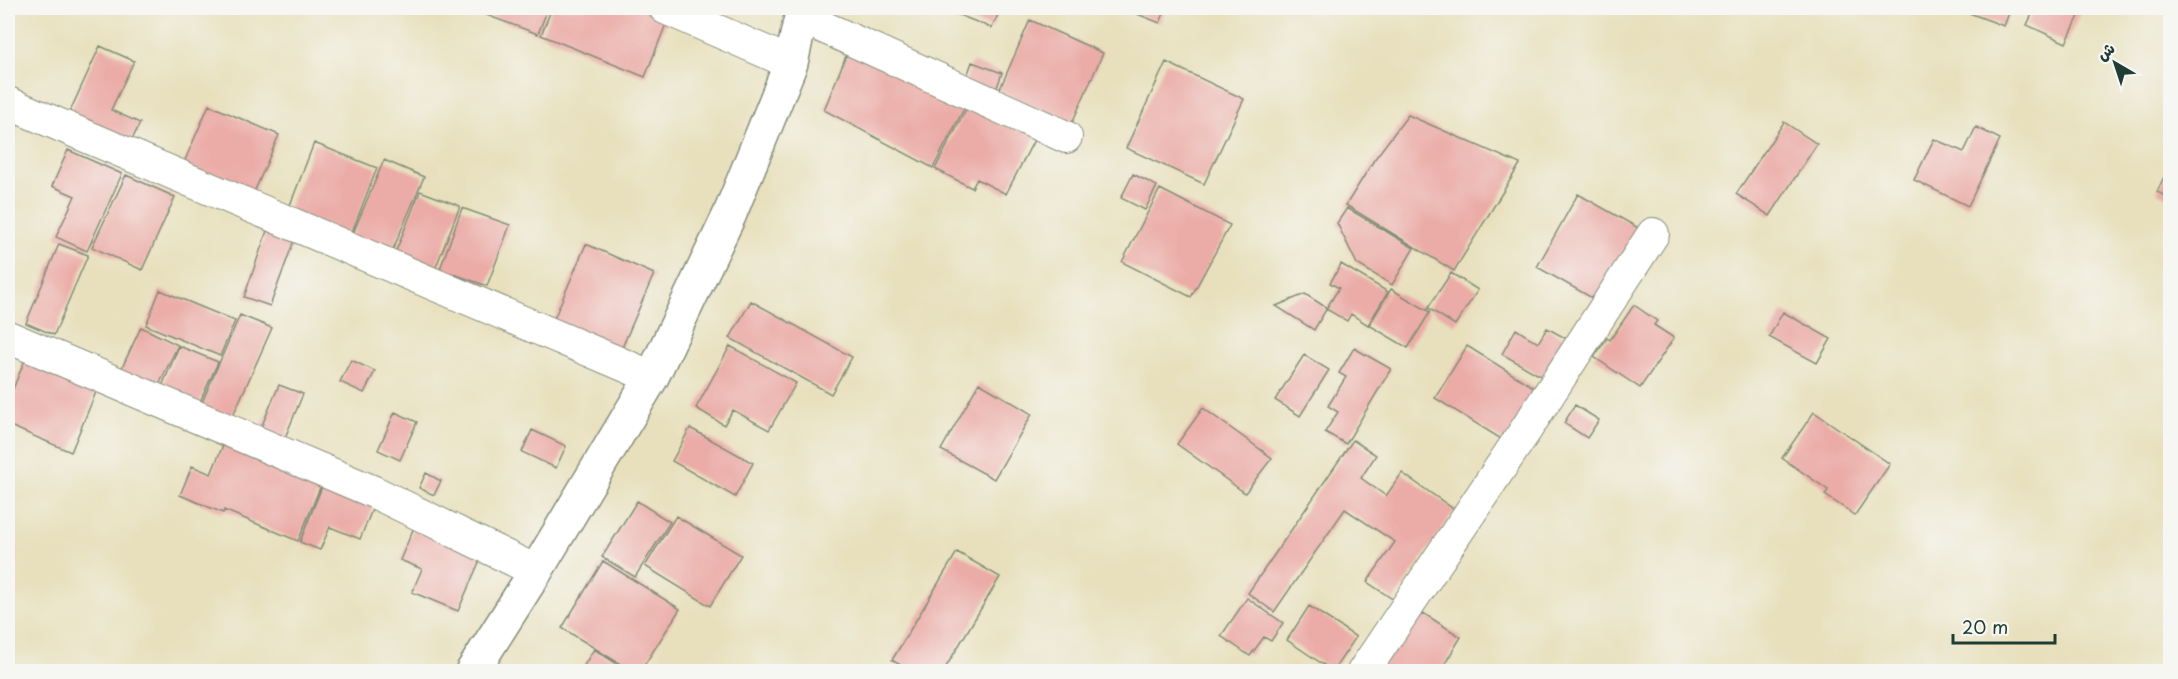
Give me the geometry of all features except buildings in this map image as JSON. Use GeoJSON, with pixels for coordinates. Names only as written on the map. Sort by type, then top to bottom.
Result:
{"type":"FeatureCollection","features":[{"type":"Feature","properties":{"kind":"main road"},"geometry":{"type":"LineString","coordinates":[[472,672],[536,571],[652,377],[729,216],[791,63],[802,12]]}},
{"type":"Feature","properties":{"kind":"street"},"geometry":{"type":"LineString","coordinates":[[665,8],[791,63]]}},
{"type":"Feature","properties":{"kind":"street"},"geometry":{"type":"LineString","coordinates":[[802,12],[1066,137]]}},
{"type":"Feature","properties":{"kind":"street"},"geometry":{"type":"LineString","coordinates":[[8,103],[652,377]]}},
{"type":"Feature","properties":{"kind":"street"},"geometry":{"type":"LineString","coordinates":[[1363,672],[1525,431],[1653,234]]}},
{"type":"Feature","properties":{"kind":"street"},"geometry":{"type":"LineString","coordinates":[[8,337],[374,492],[536,571]]}}]}
